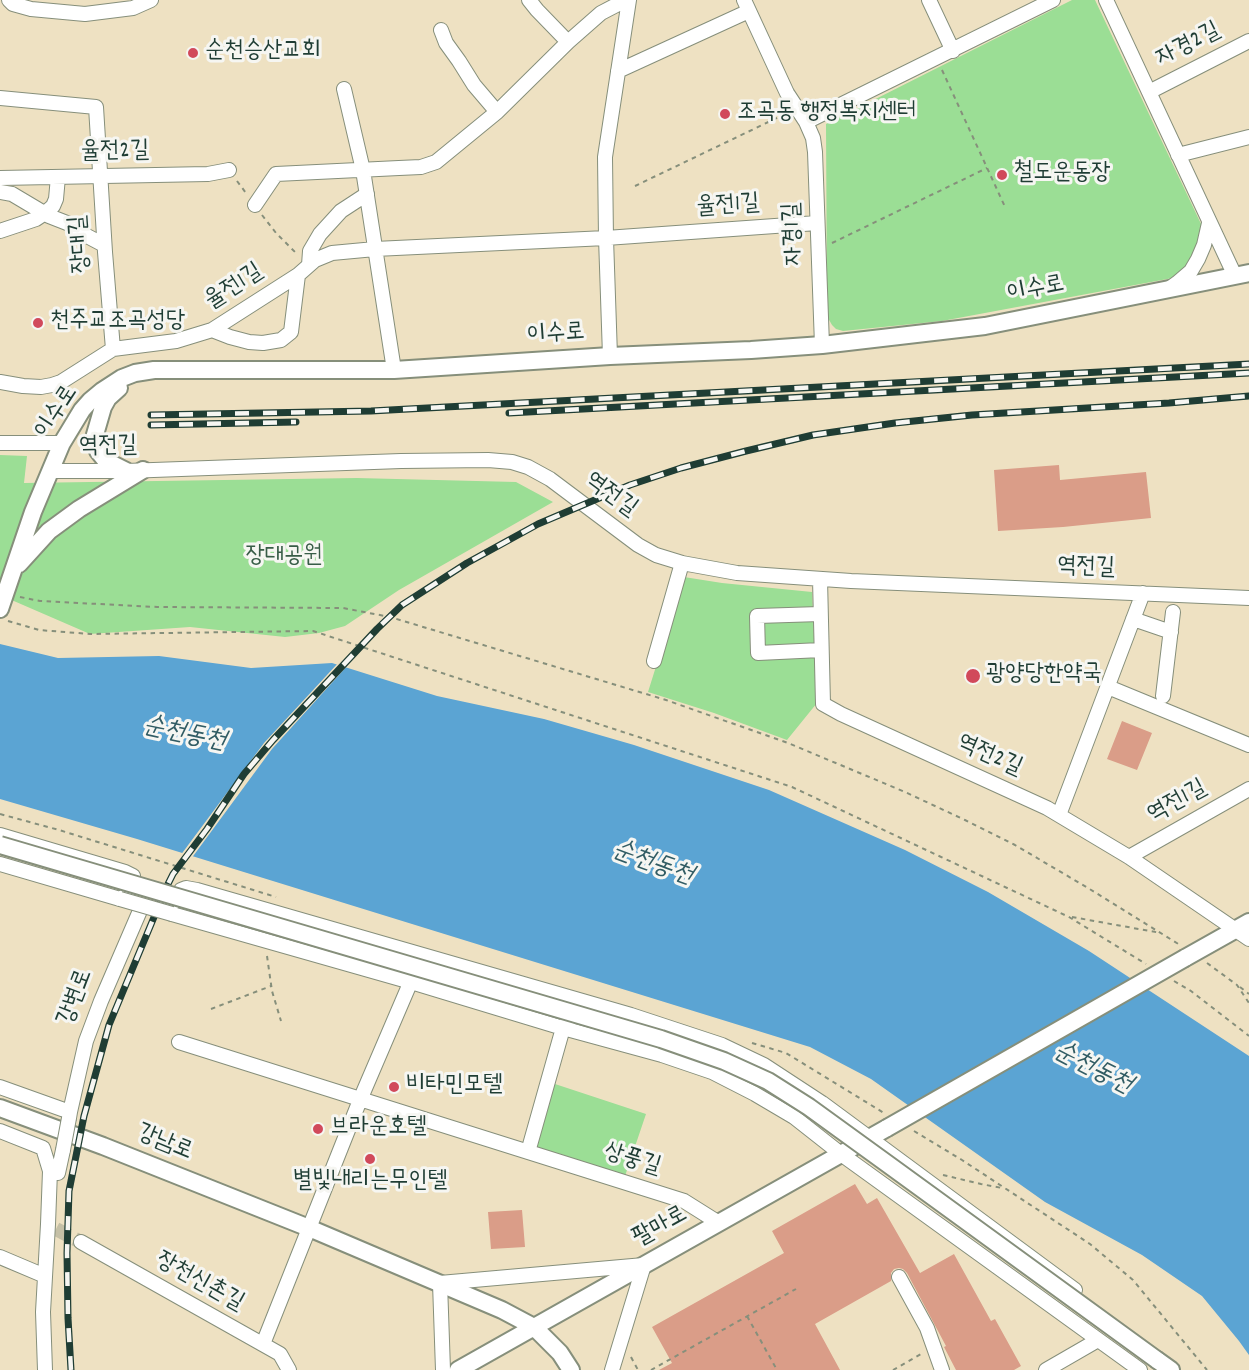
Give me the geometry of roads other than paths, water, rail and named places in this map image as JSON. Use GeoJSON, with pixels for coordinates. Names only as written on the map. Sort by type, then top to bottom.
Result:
{"type":"FeatureCollection","features":[{"type":"Feature","properties":{"kind":"main road","name":"이수로"},"geometry":{"type":"LineString","coordinates":[[2,606],[33,512],[62,443],[90,401],[122,378],[135,373],[154,370],[394,370],[822,345],[984,326],[1242,275]]}},
{"type":"Feature","properties":{"kind":"main road"},"geometry":{"type":"LineString","coordinates":[[135,470],[106,461],[98,451],[94,438],[108,398],[129,382],[154,370]]}},
{"type":"Feature","properties":{"kind":"main road"},"geometry":{"type":"LineString","coordinates":[[14,569],[49,531],[135,470]]}},
{"type":"Feature","properties":{"kind":"main road"},"geometry":{"type":"LineString","coordinates":[[0,845],[661,1039],[724,1061],[768,1080],[818,1114],[1153,1367]]}},
{"type":"Feature","properties":{"kind":"main road"},"geometry":{"type":"LineString","coordinates":[[0,853],[659,1045],[721,1067],[769,1091],[846,1143],[1153,1367],[1173,1370]]}},
{"type":"Feature","properties":{"kind":"main road","name":"팔마로"},"geometry":{"type":"LineString","coordinates":[[458,1370],[1189,956],[1245,930]]}},
{"type":"Feature","properties":{"kind":"main road","name":"강남로"},"geometry":{"type":"LineString","coordinates":[[0,1108],[103,1146],[309,1228],[502,1310],[534,1327],[560,1353],[571,1370]]}},
{"type":"Feature","properties":{"kind":"street"},"geometry":{"type":"LineString","coordinates":[[9,0],[13,4],[32,9],[85,14],[133,8],[151,0]]}},
{"type":"Feature","properties":{"kind":"street"},"geometry":{"type":"LineString","coordinates":[[529,0],[568,42]]}},
{"type":"Feature","properties":{"kind":"street"},"geometry":{"type":"LineString","coordinates":[[255,206],[276,174],[421,167],[436,162],[497,112],[601,13],[627,0]]}},
{"type":"Feature","properties":{"kind":"street"},"geometry":{"type":"LineString","coordinates":[[610,356],[605,157],[627,0]]}},
{"type":"Feature","properties":{"kind":"street"},"geometry":{"type":"LineString","coordinates":[[929,0],[953,51]]}},
{"type":"Feature","properties":{"kind":"street"},"geometry":{"type":"LineString","coordinates":[[806,122],[1053,0]]}},
{"type":"Feature","properties":{"kind":"street","name":"자경2길"},"geometry":{"type":"LineString","coordinates":[[1106,0],[1209,223],[1242,275]]}},
{"type":"Feature","properties":{"kind":"street","name":"자경1길"},"geometry":{"type":"LineString","coordinates":[[618,70],[746,3],[788,93],[813,138],[822,345]]}},
{"type":"Feature","properties":{"kind":"street"},"geometry":{"type":"LineString","coordinates":[[441,30],[446,43],[474,85],[497,112]]}},
{"type":"Feature","properties":{"kind":"street","name":"자경2길"},"geometry":{"type":"LineString","coordinates":[[1149,92],[1249,40]]}},
{"type":"Feature","properties":{"kind":"street"},"geometry":{"type":"LineString","coordinates":[[344,89],[363,170],[394,370]]}},
{"type":"Feature","properties":{"kind":"street","name":"장대길"},"geometry":{"type":"LineString","coordinates":[[0,98],[96,107],[99,176],[113,349]]}},
{"type":"Feature","properties":{"kind":"street"},"geometry":{"type":"LineString","coordinates":[[1178,155],[1249,137]]}},
{"type":"Feature","properties":{"kind":"street","name":"율전2길"},"geometry":{"type":"LineString","coordinates":[[0,178],[208,174],[230,170]]}},
{"type":"Feature","properties":{"kind":"street"},"geometry":{"type":"LineString","coordinates":[[0,231],[36,219],[53,206],[58,177]]}},
{"type":"Feature","properties":{"kind":"street"},"geometry":{"type":"LineString","coordinates":[[0,192],[12,194],[72,225],[104,245]]}},
{"type":"Feature","properties":{"kind":"street"},"geometry":{"type":"LineString","coordinates":[[212,330],[249,342],[263,343],[281,340],[291,332],[310,251],[320,234],[341,211],[367,194]]}},
{"type":"Feature","properties":{"kind":"street","name":"율전1길"},"geometry":{"type":"LineString","coordinates":[[113,349],[176,340],[212,330],[322,256],[332,253],[606,238],[817,223]]}},
{"type":"Feature","properties":{"kind":"street"},"geometry":{"type":"LineString","coordinates":[[1166,290],[1177,284],[1191,271],[1204,245],[1209,223]]}},
{"type":"Feature","properties":{"kind":"street"},"geometry":{"type":"LineString","coordinates":[[0,382],[32,387],[52,385],[61,382],[113,349]]}},
{"type":"Feature","properties":{"kind":"street"},"geometry":{"type":"LineString","coordinates":[[0,443],[62,443]]}},
{"type":"Feature","properties":{"kind":"street","name":"역전길"},"geometry":{"type":"LineString","coordinates":[[51,471],[401,461],[512,462],[528,467],[550,479],[638,545],[656,555],[682,563],[737,573],[820,579],[1249,598]]}},
{"type":"Feature","properties":{"kind":"street"},"geometry":{"type":"LineString","coordinates":[[654,661],[682,563]]}},
{"type":"Feature","properties":{"kind":"street","name":"역전2길"},"geometry":{"type":"LineString","coordinates":[[820,579],[823,704],[1047,808],[1245,930]]}},
{"type":"Feature","properties":{"kind":"street","name":"역전길"},"geometry":{"type":"LineString","coordinates":[[1059,815],[1143,593]]}},
{"type":"Feature","properties":{"kind":"street"},"geometry":{"type":"LineString","coordinates":[[1163,696],[1173,612]]}},
{"type":"Feature","properties":{"kind":"street"},"geometry":{"type":"LineString","coordinates":[[820,614],[757,616],[758,653],[821,650]]}},
{"type":"Feature","properties":{"kind":"street"},"geometry":{"type":"LineString","coordinates":[[1133,619],[1171,632]]}},
{"type":"Feature","properties":{"kind":"street"},"geometry":{"type":"LineString","coordinates":[[1108,687],[1249,745]]}},
{"type":"Feature","properties":{"kind":"street","name":"역전1길"},"geometry":{"type":"LineString","coordinates":[[1129,857],[1249,789]]}},
{"type":"Feature","properties":{"kind":"street"},"geometry":{"type":"LineString","coordinates":[[0,836],[133,876],[126,895],[120,899]]}},
{"type":"Feature","properties":{"kind":"street"},"geometry":{"type":"LineString","coordinates":[[0,864],[563,1028],[662,1054],[712,1072],[794,1117],[841,1154],[1140,1370]]}},
{"type":"Feature","properties":{"kind":"street"},"geometry":{"type":"LineString","coordinates":[[172,914],[170,907],[179,892],[186,888],[631,1015],[714,1042],[753,1059],[784,1077],[870,1138],[1139,1338],[1173,1370]]}},
{"type":"Feature","properties":{"kind":"street","name":"강변로"},"geometry":{"type":"LineString","coordinates":[[50,1171],[58,1173],[86,1041],[142,906]]}},
{"type":"Feature","properties":{"kind":"street"},"geometry":{"type":"LineString","coordinates":[[263,1344],[360,1100],[422,955]]}},
{"type":"Feature","properties":{"kind":"street"},"geometry":{"type":"LineString","coordinates":[[528,1152],[563,1028],[578,1000]]}},
{"type":"Feature","properties":{"kind":"street","name":"상풍길"},"geometry":{"type":"LineString","coordinates":[[179,1042],[684,1201],[719,1223]]}},
{"type":"Feature","properties":{"kind":"street"},"geometry":{"type":"LineString","coordinates":[[0,1087],[69,1115]]}},
{"type":"Feature","properties":{"kind":"street"},"geometry":{"type":"LineString","coordinates":[[0,1131],[43,1148],[50,1171],[52,1227],[45,1275],[43,1312],[45,1370]]}},
{"type":"Feature","properties":{"kind":"street","name":"장천신촌길"},"geometry":{"type":"LineString","coordinates":[[81,1242],[280,1354],[289,1370]]}},
{"type":"Feature","properties":{"kind":"street"},"geometry":{"type":"LineString","coordinates":[[0,1257],[45,1275]]}},
{"type":"Feature","properties":{"kind":"street"},"geometry":{"type":"LineString","coordinates":[[443,1370],[440,1283],[644,1265],[612,1370]]}},
{"type":"Feature","properties":{"kind":"street"},"geometry":{"type":"LineString","coordinates":[[899,1277],[927,1328],[942,1370]]}},
{"type":"Feature","properties":{"kind":"street"},"geometry":{"type":"LineString","coordinates":[[1046,1370],[1098,1340]]}},
{"type":"Feature","properties":{"kind":"water","name":"순천동천"},"geometry":{"type":"Polygon","coordinates":[[[0,644],[58,658],[159,656],[251,668],[332,663],[437,696],[544,719],[634,745],[769,790],[905,850],[988,892],[1089,951],[1249,1056],[1249,1355],[1202,1296],[1142,1255],[1045,1202],[871,1079],[810,1047],[137,839],[0,799],[0,644]]]}},
{"type":"Feature","properties":{"kind":"tunnel"},"geometry":{"type":"LineString","coordinates":[[56,1229],[81,1242]]}},
{"type":"Feature","properties":{"kind":"railway"},"geometry":{"type":"LineString","coordinates":[[151,415],[371,411],[1249,364]]}},
{"type":"Feature","properties":{"kind":"railway"},"geometry":{"type":"LineString","coordinates":[[509,413],[1249,373]]}},
{"type":"Feature","properties":{"kind":"railway"},"geometry":{"type":"LineString","coordinates":[[71,1370],[67,1253],[69,1191],[84,1116],[109,1025],[167,886],[173,874],[244,774],[273,740],[402,605],[467,563],[538,524],[630,485],[681,468],[746,451],[813,435],[895,423],[972,415],[1249,396]]}},
{"type":"Feature","properties":{"kind":"railway"},"geometry":{"type":"LineString","coordinates":[[151,425],[296,422]]}},
{"type":"Feature","properties":{"kind":"place","name":"순천승산교회"},"geometry":{"type":"Point","coordinates":[193,53]}},
{"type":"Feature","properties":{"kind":"place","name":"조곡동 행정복지센터"},"geometry":{"type":"Point","coordinates":[725,114]}},
{"type":"Feature","properties":{"kind":"place","name":"철도운동장"},"geometry":{"type":"Point","coordinates":[1002,175]}},
{"type":"Feature","properties":{"kind":"place","name":"천주교조곡성당"},"geometry":{"type":"Point","coordinates":[38,323]}},
{"type":"Feature","properties":{"kind":"place","name":"광양당한약국"},"geometry":{"type":"Point","coordinates":[973,676]}},
{"type":"Feature","properties":{"kind":"place","name":"비타민모텔"},"geometry":{"type":"Point","coordinates":[394,1087]}},
{"type":"Feature","properties":{"kind":"place","name":"브라운호텔"},"geometry":{"type":"Point","coordinates":[318,1129]}},
{"type":"Feature","properties":{"kind":"place","name":"별빛내리는무인텔"},"geometry":{"type":"Point","coordinates":[370,1159]}},
{"type":"Feature","properties":{"kind":"park label","name":"장대공원"},"geometry":{"type":"Point","coordinates":[284,558]}}]}
